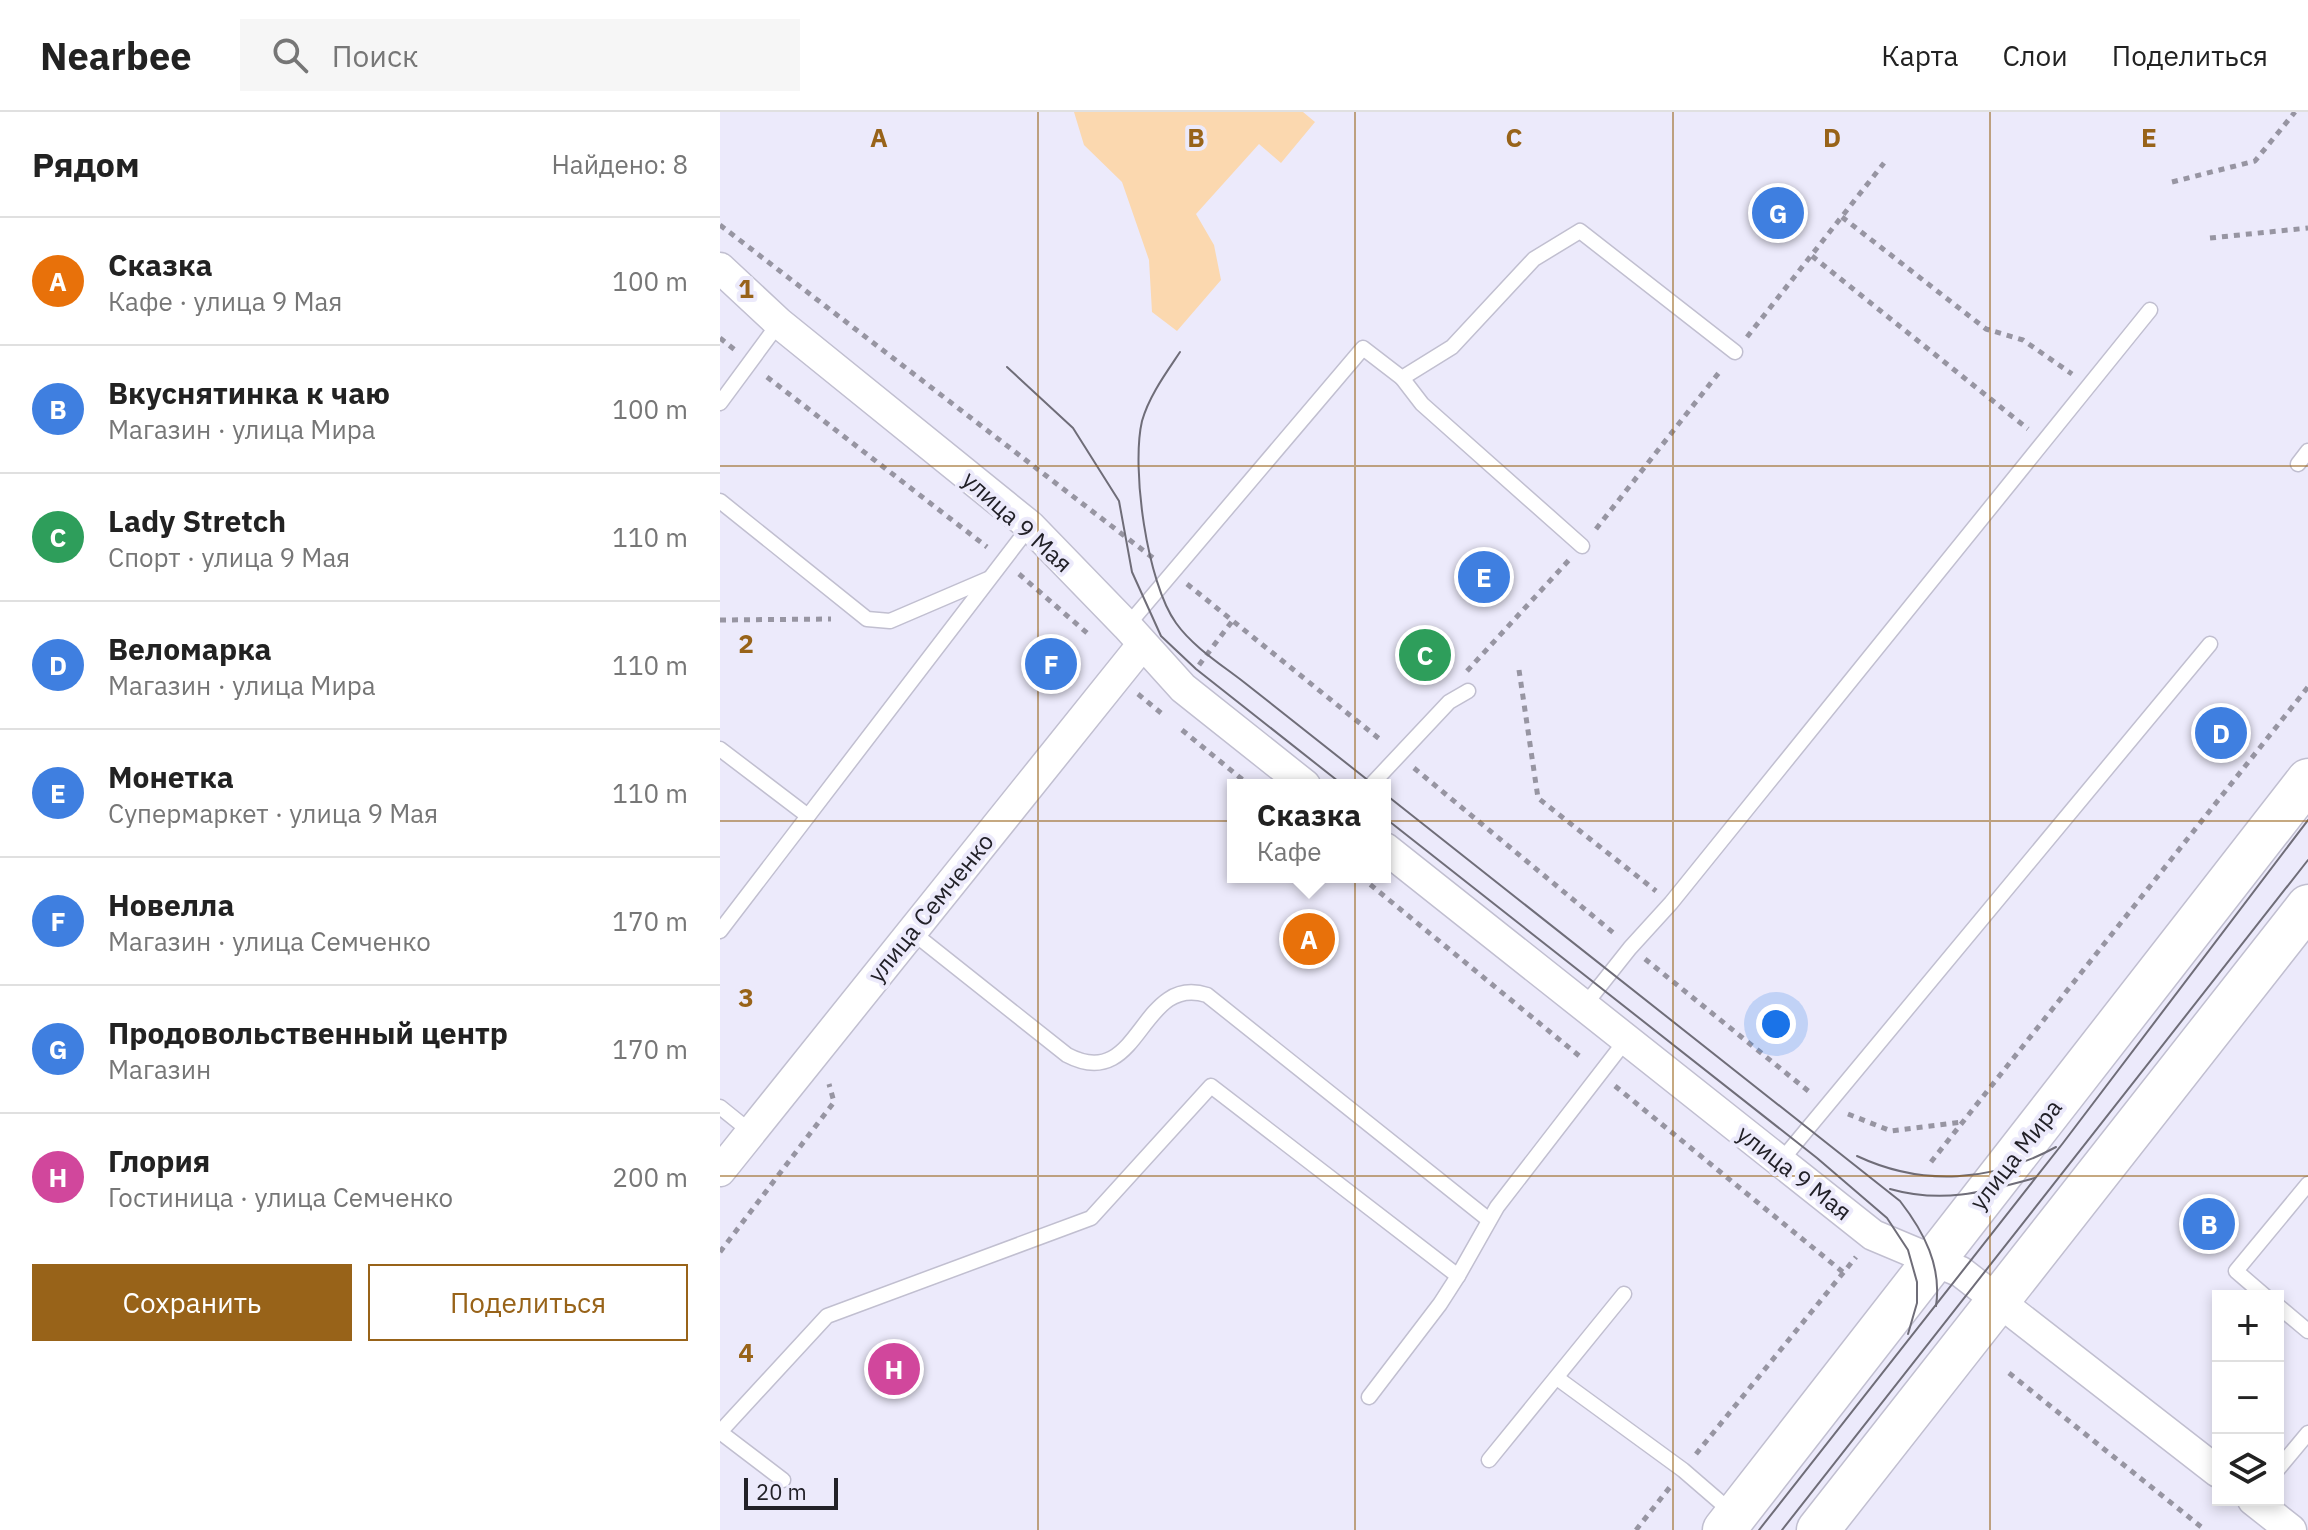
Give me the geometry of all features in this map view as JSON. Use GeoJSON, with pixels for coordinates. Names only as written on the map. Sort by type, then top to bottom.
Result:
{"type":"FeatureCollection","features":[{"type":"Feature","properties":{"kind":"main road","name":"улица Мира"},"geometry":{"type":"LineString","coordinates":[[1730,1522],[2308,780]]}},
{"type":"Feature","properties":{"kind":"main road"},"geometry":{"type":"LineString","coordinates":[[1818,1530],[2308,906]]}},
{"type":"Feature","properties":{"kind":"street","name":"улица 9 Мая"},"geometry":{"type":"LineString","coordinates":[[720,268],[779,323],[1030,526],[1183,688],[1297,779]]}},
{"type":"Feature","properties":{"kind":"street","name":"улица Семченко"},"geometry":{"type":"LineString","coordinates":[[720,1171],[912,932],[1135,635]]}},
{"type":"Feature","properties":{"kind":"street","name":"улица 9 Мая"},"geometry":{"type":"LineString","coordinates":[[1391,853],[1873,1235],[1961,1272],[2212,1467]]}},
{"type":"Feature","properties":{"kind":"street"},"geometry":{"type":"LineString","coordinates":[[2261,1506],[2291,1530]]}},
{"type":"Feature","properties":{"kind":"lane"},"geometry":{"type":"LineString","coordinates":[[1402,378],[1452,347],[1534,259],[1580,231],[1735,352]]}},
{"type":"Feature","properties":{"kind":"lane"},"geometry":{"type":"LineString","coordinates":[[1584,1006],[1671,903],[2150,310]]}},
{"type":"Feature","properties":{"kind":"lane"},"geometry":{"type":"LineString","coordinates":[[720,403],[779,323]]}},
{"type":"Feature","properties":{"kind":"lane"},"geometry":{"type":"LineString","coordinates":[[1135,635],[1173,573],[1363,348],[1402,378],[1422,404],[1582,546]]}},
{"type":"Feature","properties":{"kind":"lane"},"geometry":{"type":"LineString","coordinates":[[2298,464],[2308,451]]}},
{"type":"Feature","properties":{"kind":"lane"},"geometry":{"type":"LineString","coordinates":[[720,501],[867,619],[890,621],[989,579]]}},
{"type":"Feature","properties":{"kind":"lane"},"geometry":{"type":"LineString","coordinates":[[720,931],[1030,526]]}},
{"type":"Feature","properties":{"kind":"lane"},"geometry":{"type":"LineString","coordinates":[[1780,1162],[2210,644]]}},
{"type":"Feature","properties":{"kind":"lane"},"geometry":{"type":"LineString","coordinates":[[1376,779],[1449,702],[1468,691]]}},
{"type":"Feature","properties":{"kind":"lane"},"geometry":{"type":"LineString","coordinates":[[720,749],[808,816]]}},
{"type":"Feature","properties":{"kind":"lane"},"geometry":{"type":"LineString","coordinates":[[912,932],[1067,1055],[1092,1065],[1120,1055],[1161,1005],[1180,992],[1193,991],[1207,995],[1489,1220]]}},
{"type":"Feature","properties":{"kind":"lane"},"geometry":{"type":"LineString","coordinates":[[1369,1397],[1440,1304],[1489,1220],[1626,1040]]}},
{"type":"Feature","properties":{"kind":"lane"},"geometry":{"type":"LineString","coordinates":[[783,1480],[720,1432],[827,1316],[1091,1218],[1211,1086],[1458,1276]]}},
{"type":"Feature","properties":{"kind":"lane"},"geometry":{"type":"LineString","coordinates":[[720,1107],[751,1132]]}},
{"type":"Feature","properties":{"kind":"lane"},"geometry":{"type":"LineString","coordinates":[[2258,1290],[2236,1271],[2308,1184]]}},
{"type":"Feature","properties":{"kind":"lane"},"geometry":{"type":"LineString","coordinates":[[1489,1460],[1624,1294]]}},
{"type":"Feature","properties":{"kind":"lane"},"geometry":{"type":"LineString","coordinates":[[2284,1311],[2308,1331]]}},
{"type":"Feature","properties":{"kind":"lane"},"geometry":{"type":"LineString","coordinates":[[1557,1378],[1683,1470],[1730,1522]]}},
{"type":"Feature","properties":{"kind":"lane"},"geometry":{"type":"LineString","coordinates":[[2284,1462],[2308,1433]]}},
{"type":"Feature","properties":{"kind":"path"},"geometry":{"type":"LineString","coordinates":[[2172,182],[2255,161],[2295,112]]}},
{"type":"Feature","properties":{"kind":"path"},"geometry":{"type":"LineString","coordinates":[[1493,642],[1582,546],[1884,163]]}},
{"type":"Feature","properties":{"kind":"path"},"geometry":{"type":"LineString","coordinates":[[1842,217],[1986,329],[2023,340],[2090,386]]}},
{"type":"Feature","properties":{"kind":"path"},"geometry":{"type":"LineString","coordinates":[[720,225],[1173,573],[1826,1105],[1891,1131],[1963,1122]]}},
{"type":"Feature","properties":{"kind":"path"},"geometry":{"type":"LineString","coordinates":[[2210,238],[2308,228]]}},
{"type":"Feature","properties":{"kind":"path"},"geometry":{"type":"LineString","coordinates":[[1812,256],[2044,443]]}},
{"type":"Feature","properties":{"kind":"path"},"geometry":{"type":"LineString","coordinates":[[720,620],[867,619]]}},
{"type":"Feature","properties":{"kind":"path"},"geometry":{"type":"LineString","coordinates":[[1519,670],[1538,798],[1671,903]]}},
{"type":"Feature","properties":{"kind":"path"},"geometry":{"type":"LineString","coordinates":[[1931,1162],[2308,687]]}},
{"type":"Feature","properties":{"kind":"path"},"geometry":{"type":"LineString","coordinates":[[720,1252],[834,1102],[819,1047]]}},
{"type":"Feature","properties":{"kind":"path"},"geometry":{"type":"LineString","coordinates":[[1636,1530],[1856,1257]]}},
{"type":"Feature","properties":{"kind":"path"},"geometry":{"type":"LineString","coordinates":[[2009,1373],[2205,1530]]}},
{"type":"Feature","properties":{"kind":"shaded area"},"geometry":{"type":"Polygon","coordinates":[[[1074,112],[1303,112],[1315,122],[1281,163],[1259,144],[1196,214],[1214,245],[1221,280],[1177,331],[1152,312],[1149,260],[1122,182],[1084,145],[1074,112]]]}},
{"type":"Feature","properties":{"kind":"tram line"},"geometry":{"type":"LineString","coordinates":[[1180,352],[1149,403],[1139,442],[1144,525],[1166,605],[1176,623],[1199,648],[1366,779]]}},
{"type":"Feature","properties":{"kind":"tram line"},"geometry":{"type":"LineString","coordinates":[[1007,367],[1073,428],[1119,501],[1132,572],[1161,636],[1196,669],[1335,779]]}},
{"type":"Feature","properties":{"kind":"tram line"},"geometry":{"type":"LineString","coordinates":[[1391,799],[1900,1201],[1924,1237],[1934,1263],[1936,1306]]}},
{"type":"Feature","properties":{"kind":"tram line"},"geometry":{"type":"LineString","coordinates":[[1759,1530],[2063,1143],[2308,820]]}},
{"type":"Feature","properties":{"kind":"tram line"},"geometry":{"type":"LineString","coordinates":[[1391,823],[1817,1158],[1887,1218],[1908,1250],[1917,1282],[1917,1303],[1908,1334]]}},
{"type":"Feature","properties":{"kind":"tram line"},"geometry":{"type":"LineString","coordinates":[[1782,1530],[2308,860]]}},
{"type":"Feature","properties":{"kind":"tram line"},"geometry":{"type":"LineString","coordinates":[[1857,1156],[1907,1173],[1957,1176],[2007,1168],[2056,1147]]}},
{"type":"Feature","properties":{"kind":"tram line"},"geometry":{"type":"LineString","coordinates":[[1890,1189],[1946,1196],[1981,1192],[2035,1178]]}},
{"type":"Feature","properties":{"kind":"place","name":"Продовольственный центр"},"geometry":{"type":"Point","coordinates":[1778,213]}},
{"type":"Feature","properties":{"kind":"place","name":"Монетка"},"geometry":{"type":"Point","coordinates":[1484,577]}},
{"type":"Feature","properties":{"kind":"place","name":"Lady Stretch"},"geometry":{"type":"Point","coordinates":[1425,655]}},
{"type":"Feature","properties":{"kind":"place","name":"Новелла"},"geometry":{"type":"Point","coordinates":[1051,664]}},
{"type":"Feature","properties":{"kind":"place","name":"Веломарка"},"geometry":{"type":"Point","coordinates":[2221,733]}},
{"type":"Feature","properties":{"kind":"place","name":"Сказка"},"geometry":{"type":"Point","coordinates":[1309,939]}},
{"type":"Feature","properties":{"kind":"place","name":"Вкуснятинка к чаю"},"geometry":{"type":"Point","coordinates":[2209,1224]}},
{"type":"Feature","properties":{"kind":"place","name":"Глория"},"geometry":{"type":"Point","coordinates":[894,1369]}}]}
